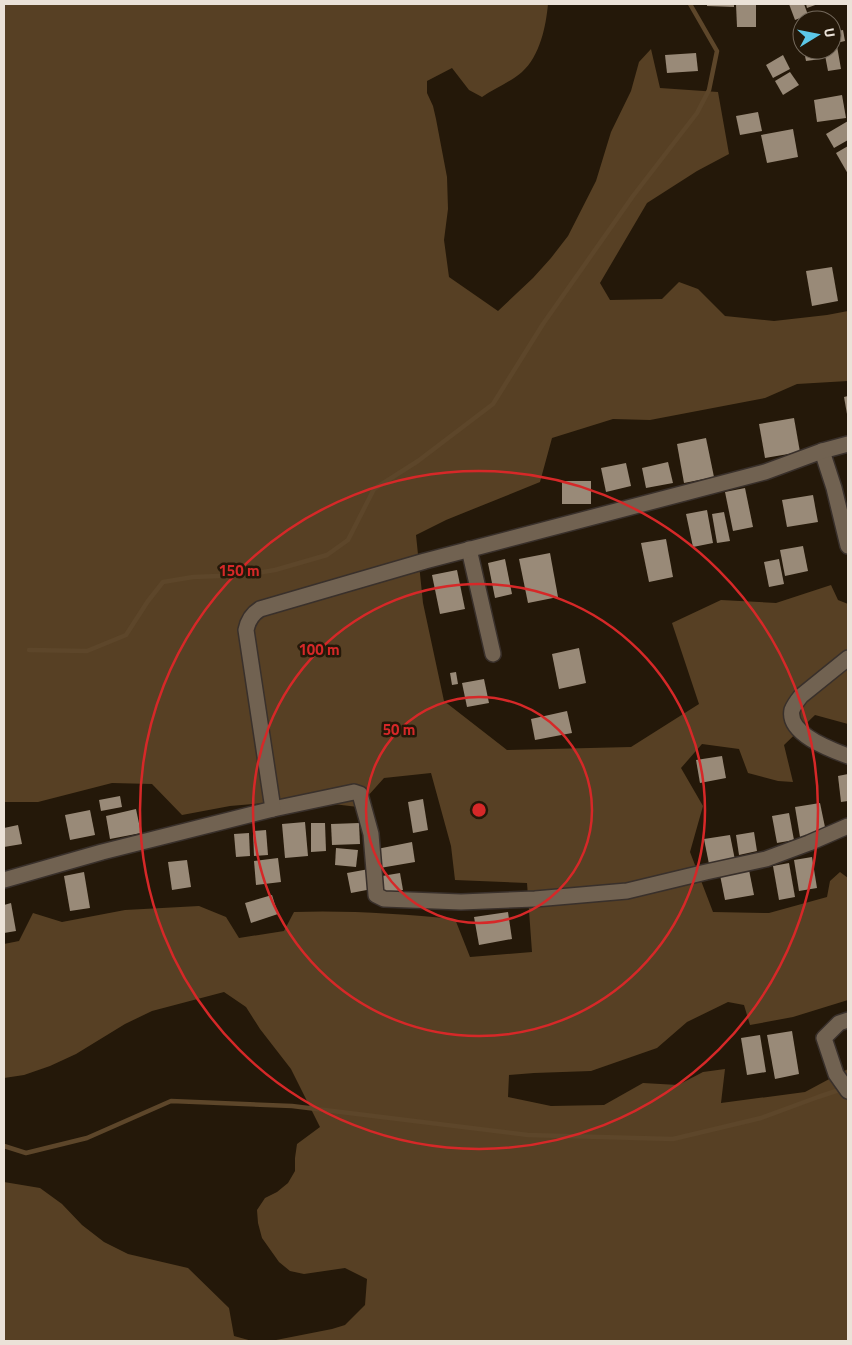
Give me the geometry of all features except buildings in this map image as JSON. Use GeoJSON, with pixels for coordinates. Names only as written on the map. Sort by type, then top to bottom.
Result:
{"type":"FeatureCollection","features":[{"type":"Feature","properties":{"kind":"street"},"geometry":{"type":"LineString","coordinates":[[273,809],[246,630],[253,614],[260,609],[469,549],[765,472],[822,451],[848,444]]}},
{"type":"Feature","properties":{"kind":"street"},"geometry":{"type":"LineString","coordinates":[[822,451],[834,488],[848,546]]}},
{"type":"Feature","properties":{"kind":"street"},"geometry":{"type":"LineString","coordinates":[[469,549],[493,654]]}},
{"type":"Feature","properties":{"kind":"street"},"geometry":{"type":"LineString","coordinates":[[848,658],[801,696],[792,710],[795,724],[805,735],[823,746],[848,756]]}},
{"type":"Feature","properties":{"kind":"street"},"geometry":{"type":"LineString","coordinates":[[4,880],[273,809],[354,792],[360,794],[371,834],[376,895],[384,898],[461,902],[627,892],[766,859],[848,826]]}},
{"type":"Feature","properties":{"kind":"street"},"geometry":{"type":"LineString","coordinates":[[848,1020],[839,1023],[824,1038],[836,1074],[848,1091]]}},
{"type":"Feature","properties":{"kind":"shaded area"},"geometry":{"type":"Polygon","coordinates":[[[4,4],[548,4],[544,31],[538,49],[528,65],[513,79],[482,97],[469,90],[452,68],[427,81],[427,93],[433,106],[447,177],[448,209],[444,240],[449,277],[498,311],[533,278],[568,236],[596,181],[611,132],[631,91],[639,62],[651,49],[660,88],[718,92],[729,154],[697,171],[647,203],[600,283],[610,300],[662,299],[679,282],[698,289],[725,316],[774,321],[848,311],[848,381],[797,384],[765,398],[650,420],[613,419],[552,438],[540,482],[446,520],[416,535],[423,603],[444,701],[507,750],[631,747],[699,704],[672,623],[721,600],[776,603],[831,585],[838,600],[848,604],[848,724],[815,715],[784,745],[793,782],[778,781],[748,773],[739,749],[702,744],[681,768],[703,806],[690,852],[713,912],[769,913],[827,897],[830,881],[840,872],[848,878],[848,1000],[793,1017],[750,1025],[744,1005],[728,1002],[687,1022],[657,1048],[591,1071],[509,1075],[508,1097],[551,1106],[604,1105],[643,1083],[678,1085],[703,1072],[725,1069],[721,1103],[805,1092],[848,1069],[848,1341],[271,1341],[345,1325],[365,1305],[367,1279],[345,1268],[304,1274],[290,1271],[279,1262],[262,1238],[257,1210],[265,1198],[277,1192],[288,1183],[295,1171],[297,1144],[320,1127],[291,1069],[260,1029],[246,1007],[224,992],[152,1011],[125,1024],[76,1054],[50,1066],[24,1075],[4,1078],[4,944],[19,941],[33,913],[62,922],[125,910],[199,906],[226,917],[239,938],[284,931],[294,912],[354,912],[455,919],[470,957],[532,952],[527,883],[455,880],[451,846],[431,773],[384,778],[358,807],[300,800],[230,806],[182,815],[152,784],[112,783],[38,802],[4,802],[4,4]]]}},
{"type":"Feature","properties":{"kind":"shaded area"},"geometry":{"type":"Polygon","coordinates":[[[4,1182],[40,1188],[62,1204],[82,1225],[104,1242],[128,1254],[188,1268],[229,1308],[234,1336],[252,1341],[4,1341],[4,1182]]]}},
{"type":"Feature","properties":{"kind":"waterway"},"geometry":{"type":"LineString","coordinates":[[29,650],[87,651],[126,635],[163,582],[193,577],[245,575],[275,570],[327,555],[348,540],[374,489],[418,461],[493,404],[543,324],[633,196],[697,113],[709,90],[717,51],[690,4]]}},
{"type":"Feature","properties":{"kind":"waterway"},"geometry":{"type":"LineString","coordinates":[[4,1146],[26,1153],[87,1138],[171,1101],[292,1106],[528,1135],[673,1139],[761,1118],[842,1089]]}}]}
